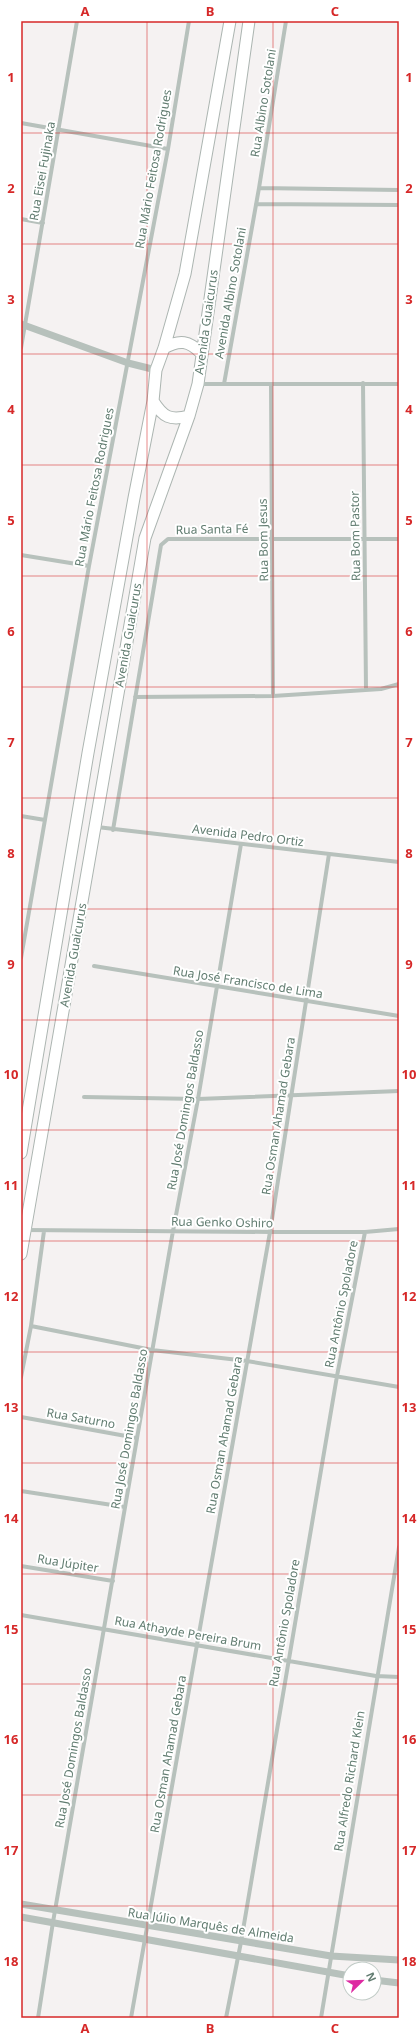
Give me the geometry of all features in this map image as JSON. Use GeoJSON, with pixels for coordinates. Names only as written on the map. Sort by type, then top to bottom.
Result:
{"type":"FeatureCollection","features":[{"type":"Feature","properties":{"kind":"main road","name":"Avenida Guaicurus"},"geometry":{"type":"LineString","coordinates":[[21,1153],[88,753],[153,401],[156,370],[164,348],[185,274],[230,21]]}},
{"type":"Feature","properties":{"kind":"main road","name":"Avenida Guaicurus"},"geometry":{"type":"LineString","coordinates":[[21,1254],[145,538],[189,416],[198,384],[201,353],[249,21]]}},
{"type":"Feature","properties":{"kind":"main road"},"geometry":{"type":"LineString","coordinates":[[164,348],[172,343],[186,341],[193,345],[201,353]]}},
{"type":"Feature","properties":{"kind":"main road"},"geometry":{"type":"LineString","coordinates":[[153,401],[160,412],[171,418],[189,416]]}},
{"type":"Feature","properties":{"kind":"street","name":"Rua Eisei Fujinaka"},"geometry":{"type":"LineString","coordinates":[[21,348],[23,325],[43,223],[77,21]]}},
{"type":"Feature","properties":{"kind":"street","name":"Rua Mário Feitosa Rodrigues"},"geometry":{"type":"LineString","coordinates":[[21,958],[89,566],[168,149],[189,21]]}},
{"type":"Feature","properties":{"kind":"street","name":"Rua Albino Sotolani"},"geometry":{"type":"LineString","coordinates":[[256,204],[286,21]]}},
{"type":"Feature","properties":{"kind":"street"},"geometry":{"type":"LineString","coordinates":[[21,123],[168,149]]}},
{"type":"Feature","properties":{"kind":"street"},"geometry":{"type":"LineString","coordinates":[[259,188],[399,190]]}},
{"type":"Feature","properties":{"kind":"street"},"geometry":{"type":"LineString","coordinates":[[256,204],[399,205]]}},
{"type":"Feature","properties":{"kind":"street","name":"Avenida Albino Sotolani"},"geometry":{"type":"LineString","coordinates":[[224,384],[256,204]]}},
{"type":"Feature","properties":{"kind":"street"},"geometry":{"type":"LineString","coordinates":[[21,219],[43,223]]}},
{"type":"Feature","properties":{"kind":"street"},"geometry":{"type":"LineString","coordinates":[[23,325],[128,363],[156,370]]}},
{"type":"Feature","properties":{"kind":"street","name":"Rua Bom Pastor"},"geometry":{"type":"LineString","coordinates":[[363,383],[366,539],[366,689]]}},
{"type":"Feature","properties":{"kind":"street"},"geometry":{"type":"LineString","coordinates":[[198,384],[399,384]]}},
{"type":"Feature","properties":{"kind":"street","name":"Rua Bom Jesus"},"geometry":{"type":"LineString","coordinates":[[271,385],[274,696]]}},
{"type":"Feature","properties":{"kind":"street","name":"Rua Santa Fé"},"geometry":{"type":"LineString","coordinates":[[135,697],[161,545],[168,539],[399,539]]}},
{"type":"Feature","properties":{"kind":"street"},"geometry":{"type":"LineString","coordinates":[[21,555],[89,566]]}},
{"type":"Feature","properties":{"kind":"street"},"geometry":{"type":"LineString","coordinates":[[113,830],[135,697],[274,696],[381,688],[399,684]]}},
{"type":"Feature","properties":{"kind":"street"},"geometry":{"type":"LineString","coordinates":[[21,816],[45,820]]}},
{"type":"Feature","properties":{"kind":"street","name":"Avenida Pedro Ortiz"},"geometry":{"type":"LineString","coordinates":[[94,827],[399,862]]}},
{"type":"Feature","properties":{"kind":"street","name":"Rua José Domingos Baldasso"},"geometry":{"type":"LineString","coordinates":[[38,2018],[53,1922],[152,1350],[198,1099],[241,844]]}},
{"type":"Feature","properties":{"kind":"street","name":"Rua Osman Ahamad Gebara"},"geometry":{"type":"LineString","coordinates":[[131,2018],[146,1926],[198,1645],[270,1232],[329,854]]}},
{"type":"Feature","properties":{"kind":"street","name":"Rua José Francisco de Lima"},"geometry":{"type":"LineString","coordinates":[[94,966],[217,988],[399,1015]]}},
{"type":"Feature","properties":{"kind":"street"},"geometry":{"type":"LineString","coordinates":[[84,1097],[198,1099],[399,1091]]}},
{"type":"Feature","properties":{"kind":"street","name":"Rua Genko Oshiro"},"geometry":{"type":"LineString","coordinates":[[25,1230],[365,1232],[399,1229]]}},
{"type":"Feature","properties":{"kind":"street"},"geometry":{"type":"LineString","coordinates":[[21,1377],[31,1326],[44,1231]]}},
{"type":"Feature","properties":{"kind":"street","name":"Rua Antônio Spoladore"},"geometry":{"type":"LineString","coordinates":[[226,2018],[237,1956],[241,1942],[337,1376],[365,1232]]}},
{"type":"Feature","properties":{"kind":"street"},"geometry":{"type":"LineString","coordinates":[[31,1326],[152,1350],[247,1361],[399,1387]]}},
{"type":"Feature","properties":{"kind":"street","name":"Rua Saturno"},"geometry":{"type":"LineString","coordinates":[[21,1417],[137,1438]]}},
{"type":"Feature","properties":{"kind":"street"},"geometry":{"type":"LineString","coordinates":[[21,1491],[125,1507]]}},
{"type":"Feature","properties":{"kind":"street","name":"Rua Alfredo Richard Klein"},"geometry":{"type":"LineString","coordinates":[[321,2018],[330,1973],[331,1956],[376,1676],[399,1547]]}},
{"type":"Feature","properties":{"kind":"street","name":"Rua Júpiter"},"geometry":{"type":"LineString","coordinates":[[21,1566],[113,1581]]}},
{"type":"Feature","properties":{"kind":"street","name":"Rua Athayde Pereira Brum"},"geometry":{"type":"LineString","coordinates":[[21,1614],[376,1676],[399,1677]]}},
{"type":"Feature","properties":{"kind":"street","name":"Rua Júlio Marquês de Almeida"},"geometry":{"type":"LineString","coordinates":[[21,1904],[55,1911],[331,1956],[399,1960]]}},
{"type":"Feature","properties":{"kind":"street","name":"Rua Júlio Marquês de Almeida"},"geometry":{"type":"LineString","coordinates":[[21,1917],[342,1975]]}},
{"type":"Feature","properties":{"kind":"street"},"geometry":{"type":"LineString","coordinates":[[382,1981],[399,1983]]}}]}
